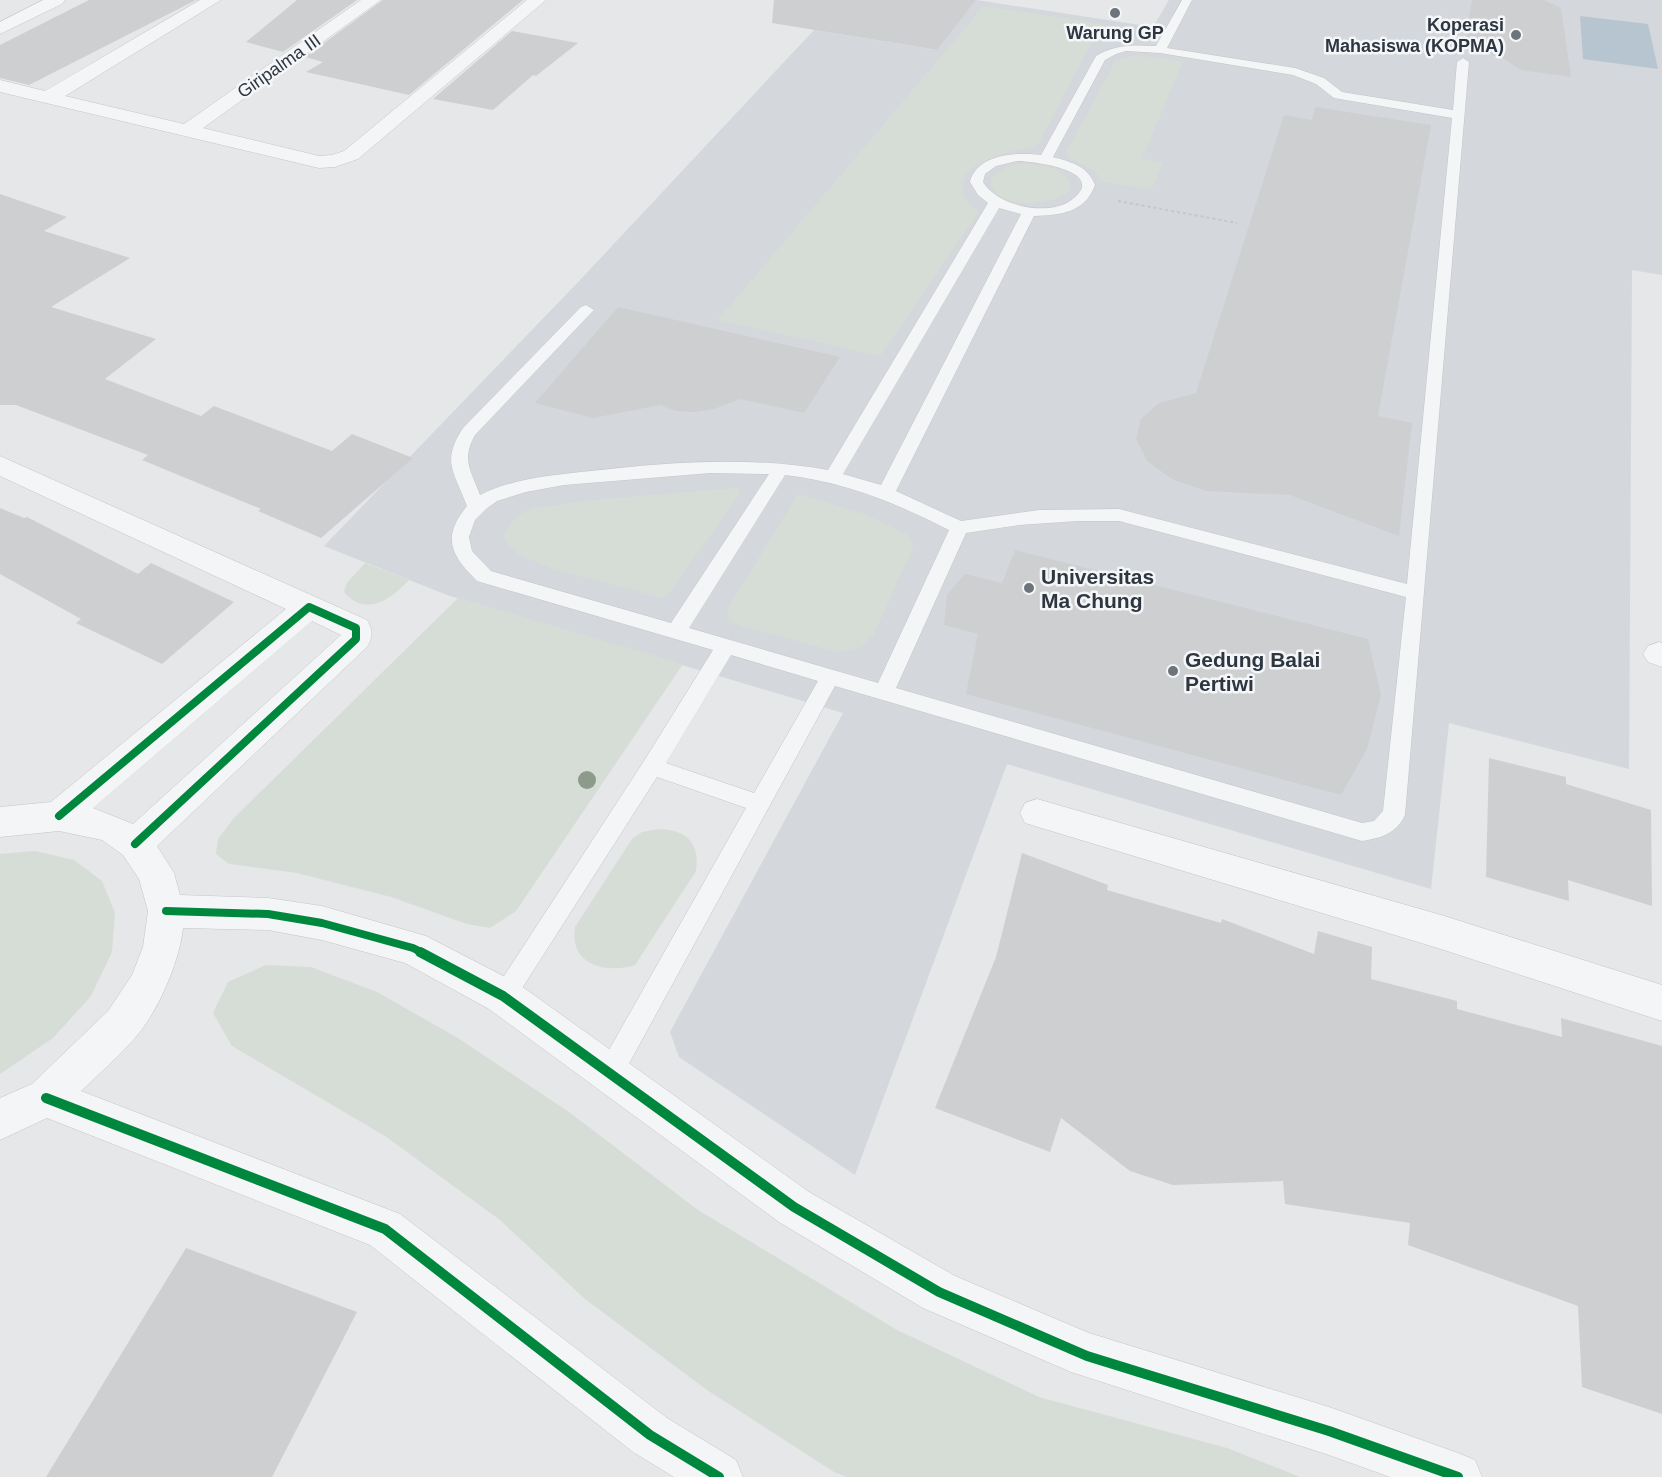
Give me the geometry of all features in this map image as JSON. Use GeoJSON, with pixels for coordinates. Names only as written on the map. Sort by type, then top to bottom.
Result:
{"type":"FeatureCollection","features":[{"type":"Feature","properties":{"kind":"street"},"geometry":{"type":"LineString","coordinates":[[0,29],[56,0]]}},
{"type":"Feature","properties":{"kind":"street"},"geometry":{"type":"LineString","coordinates":[[49,98],[212,0]]}},
{"type":"Feature","properties":{"kind":"street","name":"Giripalma III"},"geometry":{"type":"LineString","coordinates":[[187,131],[372,0]]}},
{"type":"Feature","properties":{"kind":"street"},"geometry":{"type":"LineString","coordinates":[[0,86],[319,162],[343,158],[351,154],[537,0]]}},
{"type":"Feature","properties":{"kind":"street"},"geometry":{"type":"LineString","coordinates":[[0,465],[353,625],[358,631],[356,639],[135,844]]}},
{"type":"Feature","properties":{"kind":"street"},"geometry":{"type":"LineString","coordinates":[[59,816],[309,607]]}},
{"type":"Feature","properties":{"kind":"street"},"geometry":{"type":"LineString","coordinates":[[1037,813],[1441,932],[1662,1003]]}},
{"type":"Feature","properties":{"kind":"street"},"geometry":{"type":"LineString","coordinates":[[0,822],[59,816],[106,827],[135,844],[156,873],[166,911],[162,947],[147,985],[122,1024],[46,1098],[0,1119]]}},
{"type":"Feature","properties":{"kind":"street"},"geometry":{"type":"LineString","coordinates":[[166,911],[268,914],[322,923],[413,948],[503,996],[794,1207],[939,1292],[1088,1356],[1329,1431],[1458,1477]]}},
{"type":"Feature","properties":{"kind":"street"},"geometry":{"type":"LineString","coordinates":[[46,1098],[385,1229],[650,1435],[719,1477]]}},
{"type":"Feature","properties":{"kind":"lane"},"geometry":{"type":"LineString","coordinates":[[1160,50],[1187,0]]}},
{"type":"Feature","properties":{"kind":"lane"},"geometry":{"type":"LineString","coordinates":[[1046,158],[1100,58],[1112,51],[1126,48],[1160,50],[1295,72],[1320,81],[1338,95],[1458,114]]}},
{"type":"Feature","properties":{"kind":"lane"},"geometry":{"type":"LineString","coordinates":[[1416,592],[1119,515],[1071,513],[1005,519],[959,528],[886,493],[833,477],[780,470],[714,467],[565,479],[499,494],[489,497],[476,507],[465,522],[460,543],[468,560],[484,576],[1362,832],[1380,828],[1394,815],[1416,592],[1463,63]]}},
{"type":"Feature","properties":{"kind":"lane"},"geometry":{"type":"LineString","coordinates":[[1046,158],[1071,166],[1080,173],[1087,187],[1085,194],[1071,207],[1029,212],[995,203],[978,190],[976,182],[983,168],[1003,159],[1046,158]]}},
{"type":"Feature","properties":{"kind":"lane"},"geometry":{"type":"LineString","coordinates":[[833,477],[995,203]]}},
{"type":"Feature","properties":{"kind":"lane"},"geometry":{"type":"LineString","coordinates":[[886,493],[1029,212]]}},
{"type":"Feature","properties":{"kind":"lane"},"geometry":{"type":"LineString","coordinates":[[476,507],[458,458],[460,447],[469,432],[586,310]]}},
{"type":"Feature","properties":{"kind":"lane"},"geometry":{"type":"LineString","coordinates":[[676,632],[780,470]]}},
{"type":"Feature","properties":{"kind":"lane"},"geometry":{"type":"LineString","coordinates":[[884,693],[959,528]]}},
{"type":"Feature","properties":{"kind":"lane"},"geometry":{"type":"LineString","coordinates":[[503,996],[652,766],[725,648]]}},
{"type":"Feature","properties":{"kind":"lane"},"geometry":{"type":"LineString","coordinates":[[609,1073],[830,677]]}},
{"type":"Feature","properties":{"kind":"lane"},"geometry":{"type":"LineString","coordinates":[[652,766],[761,804]]}},
{"type":"Feature","properties":{"kind":"path"},"geometry":{"type":"LineString","coordinates":[[1085,194],[1237,223]]}},
{"type":"Feature","properties":{"kind":"shaded area","name":"Universitas Ma Chung"},"geometry":{"type":"Polygon","coordinates":[[[976,0],[1153,27],[1169,0],[1662,0],[1662,275],[1632,270],[1629,769],[1449,723],[1431,889],[1007,764],[855,1175],[679,1057],[670,1032],[843,713],[447,595],[324,546],[582,278],[814,30],[936,50],[976,0]]]}},
{"type":"Feature","properties":{"kind":"shaded area"},"geometry":{"type":"Polygon","coordinates":[[[984,6],[1101,24],[1039,143],[1033,147],[985,160],[966,175],[963,185],[965,197],[978,211],[976,216],[880,356],[718,320],[984,6]]]}},
{"type":"Feature","properties":{"kind":"shaded area"},"geometry":{"type":"Polygon","coordinates":[[[1580,16],[1648,24],[1658,69],[1583,59],[1580,16]]]}},
{"type":"Feature","properties":{"kind":"shaded area"},"geometry":{"type":"Polygon","coordinates":[[[1138,55],[1183,62],[1142,159],[1163,163],[1152,189],[1102,182],[1095,171],[1067,156],[1067,151],[1116,60],[1138,55]]]}},
{"type":"Feature","properties":{"kind":"shaded area"},"geometry":{"type":"Polygon","coordinates":[[[1020,164],[1044,166],[1059,171],[1069,182],[1070,190],[1049,201],[1035,203],[1008,200],[992,187],[992,176],[1008,166],[1020,164]]]}},
{"type":"Feature","properties":{"kind":"shaded area"},"geometry":{"type":"Polygon","coordinates":[[[739,489],[740,493],[668,595],[662,598],[553,569],[519,555],[506,543],[504,536],[509,525],[520,514],[534,508],[592,500],[739,489]]]}},
{"type":"Feature","properties":{"kind":"shaded area"},"geometry":{"type":"Polygon","coordinates":[[[798,494],[865,514],[908,535],[913,547],[874,634],[862,647],[838,652],[739,626],[729,620],[728,608],[798,494]]]}},
{"type":"Feature","properties":{"kind":"shaded area"},"geometry":{"type":"Polygon","coordinates":[[[365,563],[409,580],[394,594],[378,603],[361,604],[352,600],[344,592],[347,583],[365,563]]]}},
{"type":"Feature","properties":{"kind":"shaded area"},"geometry":{"type":"Polygon","coordinates":[[[458,598],[683,664],[516,911],[490,928],[467,924],[391,897],[297,873],[229,864],[216,854],[218,839],[233,819],[458,598]]]}},
{"type":"Feature","properties":{"kind":"shaded area"},"geometry":{"type":"Polygon","coordinates":[[[659,829],[677,832],[690,840],[696,853],[696,871],[635,965],[612,968],[592,964],[583,958],[578,950],[575,927],[632,839],[642,832],[659,829]]]}},
{"type":"Feature","properties":{"kind":"shaded area"},"geometry":{"type":"Polygon","coordinates":[[[35,851],[74,860],[102,881],[115,913],[112,952],[91,996],[53,1038],[0,1074],[0,854],[35,851]]]}},
{"type":"Feature","properties":{"kind":"shaded area"},"geometry":{"type":"Polygon","coordinates":[[[266,965],[311,967],[377,992],[458,1038],[569,1112],[698,1210],[897,1330],[1039,1397],[1227,1448],[1300,1477],[847,1477],[834,1472],[707,1390],[585,1299],[500,1220],[385,1136],[232,1046],[213,1013],[228,982],[266,965]]]}},
{"type":"Feature","properties":{"kind":"building"},"geometry":{"type":"Polygon","coordinates":[[[89,0],[196,0],[29,85],[0,78],[0,45],[89,0]]]}},
{"type":"Feature","properties":{"kind":"building"},"geometry":{"type":"Polygon","coordinates":[[[297,0],[357,0],[283,52],[246,42],[297,0]]]}},
{"type":"Feature","properties":{"kind":"building"},"geometry":{"type":"Polygon","coordinates":[[[383,0],[523,0],[409,95],[306,72],[323,62],[305,57],[383,0]]]}},
{"type":"Feature","properties":{"kind":"building"},"geometry":{"type":"Polygon","coordinates":[[[774,0],[976,0],[937,50],[772,23],[774,0]]]}},
{"type":"Feature","properties":{"kind":"building","name":"Koperasi Mahasiswa (KOPMA)"},"geometry":{"type":"Polygon","coordinates":[[[1472,0],[1544,0],[1561,8],[1571,77],[1521,70],[1501,57],[1494,56],[1466,40],[1472,0]]]}},
{"type":"Feature","properties":{"kind":"building"},"geometry":{"type":"Polygon","coordinates":[[[512,31],[578,43],[536,76],[533,75],[493,110],[433,99],[512,31]]]}},
{"type":"Feature","properties":{"kind":"building"},"geometry":{"type":"Polygon","coordinates":[[[1315,107],[1431,125],[1378,416],[1412,423],[1399,536],[1290,495],[1206,491],[1172,479],[1147,461],[1136,439],[1141,419],[1159,403],[1196,393],[1284,115],[1312,120],[1315,107]]]}},
{"type":"Feature","properties":{"kind":"building"},"geometry":{"type":"Polygon","coordinates":[[[0,194],[67,217],[44,231],[130,258],[51,307],[156,339],[105,379],[201,416],[214,406],[332,451],[352,434],[413,458],[321,538],[258,511],[261,509],[142,460],[148,455],[16,405],[0,405],[0,194]]]}},
{"type":"Feature","properties":{"kind":"building"},"geometry":{"type":"Polygon","coordinates":[[[618,307],[840,357],[804,413],[740,399],[714,409],[694,412],[676,411],[660,405],[593,418],[535,403],[618,307]]]}},
{"type":"Feature","properties":{"kind":"building"},"geometry":{"type":"Polygon","coordinates":[[[0,508],[24,518],[27,517],[138,574],[151,563],[234,602],[162,664],[76,623],[81,619],[0,574],[0,508]]]}},
{"type":"Feature","properties":{"kind":"building","name":"Gedung Balai Pertiwi"},"geometry":{"type":"Polygon","coordinates":[[[1015,550],[1368,639],[1381,695],[1367,749],[1341,795],[966,694],[978,634],[944,625],[947,595],[965,574],[1002,583],[1015,550]]]}},
{"type":"Feature","properties":{"kind":"building"},"geometry":{"type":"Polygon","coordinates":[[[1489,758],[1566,777],[1566,784],[1651,810],[1652,906],[1568,880],[1569,901],[1486,877],[1489,758]]]}},
{"type":"Feature","properties":{"kind":"building"},"geometry":{"type":"Polygon","coordinates":[[[1022,853],[1108,885],[1107,890],[1221,923],[1222,919],[1314,954],[1318,931],[1372,947],[1371,979],[1457,1001],[1457,1009],[1562,1037],[1561,1018],[1662,1046],[1662,1414],[1582,1387],[1578,1306],[1408,1245],[1410,1223],[1285,1204],[1283,1181],[1173,1185],[1130,1171],[1061,1118],[1050,1152],[935,1108],[996,957],[1022,853]]]}},
{"type":"Feature","properties":{"kind":"building"},"geometry":{"type":"Polygon","coordinates":[[[186,1248],[357,1312],[272,1477],[46,1477],[186,1248]]]}},
{"type":"Feature","properties":{"kind":"cycle path"},"geometry":{"type":"LineString","coordinates":[[59,816],[309,607],[356,628],[356,639],[135,844]]}},
{"type":"Feature","properties":{"kind":"cycle path"},"geometry":{"type":"LineString","coordinates":[[166,911],[268,914],[322,923],[413,948],[503,996],[794,1207],[939,1292],[1087,1356],[1329,1431],[1458,1477]]}},
{"type":"Feature","properties":{"kind":"cycle path"},"geometry":{"type":"LineString","coordinates":[[46,1098],[385,1229],[650,1435],[719,1477]]}},
{"type":"Feature","properties":{"kind":"place","name":"Warung GP"},"geometry":{"type":"Point","coordinates":[1115,13]}},
{"type":"Feature","properties":{"kind":"place","name":"Koperasi Mahasiswa (KOPMA)"},"geometry":{"type":"Point","coordinates":[1516,35]}},
{"type":"Feature","properties":{"kind":"place","name":"Universitas Ma Chung"},"geometry":{"type":"Point","coordinates":[1029,588]}},
{"type":"Feature","properties":{"kind":"place","name":"Gedung Balai Pertiwi"},"geometry":{"type":"Point","coordinates":[1173,671]}}]}
